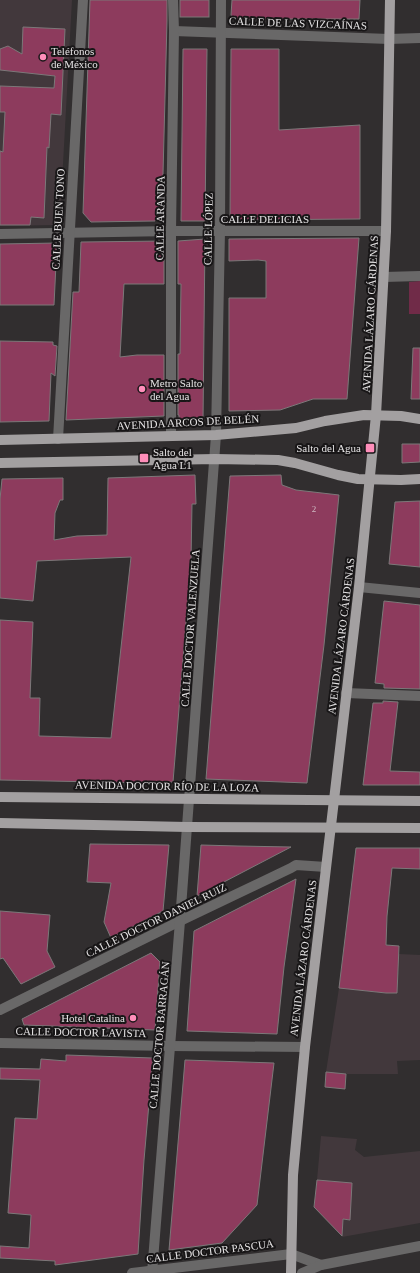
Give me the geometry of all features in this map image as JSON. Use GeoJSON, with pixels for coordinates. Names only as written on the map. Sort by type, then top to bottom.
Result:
{"type":"FeatureCollection","features":[{"type":"Feature","properties":{"kind":"main road","name":"AVENIDA LÁZARO CÁRDENAS"},"geometry":{"type":"LineString","coordinates":[[291,1273],[293,1174],[305,1047],[359,587],[376,415],[386,231],[390,0]]}},
{"type":"Feature","properties":{"kind":"main road","name":"AVENIDA ARCOS DE BELÉN"},"geometry":{"type":"LineString","coordinates":[[0,440],[216,435],[296,428],[332,419],[376,415],[420,419]]}},
{"type":"Feature","properties":{"kind":"main road"},"geometry":{"type":"LineString","coordinates":[[0,463],[215,459],[278,460],[295,463],[338,475],[370,480],[420,479]]}},
{"type":"Feature","properties":{"kind":"main road","name":"AVENIDA DOCTOR RÍO DE LA LOZA"},"geometry":{"type":"LineString","coordinates":[[0,797],[420,801]]}},
{"type":"Feature","properties":{"kind":"main road"},"geometry":{"type":"LineString","coordinates":[[0,824],[187,827],[420,828]]}},
{"type":"Feature","properties":{"kind":"street","name":"CALLE BUEN TONO"},"geometry":{"type":"LineString","coordinates":[[58,439],[83,0]]}},
{"type":"Feature","properties":{"kind":"street","name":"CALLE ARANDA"},"geometry":{"type":"LineString","coordinates":[[171,436],[171,231],[174,0]]}},
{"type":"Feature","properties":{"kind":"street","name":"CALLE LÓPEZ"},"geometry":{"type":"LineString","coordinates":[[215,459],[220,231],[221,0]]}},
{"type":"Feature","properties":{"kind":"street","name":"CALLE DE LAS VIZCAÍNAS"},"geometry":{"type":"LineString","coordinates":[[174,31],[389,39],[420,38]]}},
{"type":"Feature","properties":{"kind":"street","name":"CALLE DELICIAS"},"geometry":{"type":"LineString","coordinates":[[0,234],[171,231],[386,231]]}},
{"type":"Feature","properties":{"kind":"street"},"geometry":{"type":"LineString","coordinates":[[384,277],[420,276]]}},
{"type":"Feature","properties":{"kind":"street","name":"CALLE DOCTOR VALENZUELA"},"geometry":{"type":"LineString","coordinates":[[189,799],[215,459]]}},
{"type":"Feature","properties":{"kind":"street"},"geometry":{"type":"LineString","coordinates":[[359,587],[420,593]]}},
{"type":"Feature","properties":{"kind":"street"},"geometry":{"type":"LineString","coordinates":[[346,693],[420,696]]}},
{"type":"Feature","properties":{"kind":"street","name":"CALLE DOCTOR BARRAGÁN"},"geometry":{"type":"LineString","coordinates":[[152,1272],[189,799]]}},
{"type":"Feature","properties":{"kind":"street","name":"CALLE DOCTOR DANIEL RUIZ"},"geometry":{"type":"LineString","coordinates":[[0,1010],[180,920],[296,866],[326,867]]}},
{"type":"Feature","properties":{"kind":"street","name":"CALLE DOCTOR LAVISTA"},"geometry":{"type":"LineString","coordinates":[[0,1043],[305,1047]]}},
{"type":"Feature","properties":{"kind":"street"},"geometry":{"type":"LineString","coordinates":[[302,1273],[321,1265],[420,1246]]}},
{"type":"Feature","properties":{"kind":"street"},"geometry":{"type":"LineString","coordinates":[[291,1254],[321,1265]]}},
{"type":"Feature","properties":{"kind":"street","name":"CALLE DOCTOR PASCUA"},"geometry":{"type":"LineString","coordinates":[[132,1273],[152,1272],[291,1254]]}},
{"type":"Feature","properties":{"kind":"shaded area"},"geometry":{"type":"Polygon","coordinates":[[[0,0],[72,0],[60,219],[55,225],[0,226],[0,0]]]}},
{"type":"Feature","properties":{"kind":"shaded area"},"geometry":{"type":"Polygon","coordinates":[[[420,281],[420,314],[409,314],[409,282],[420,281]]]}},
{"type":"Feature","properties":{"kind":"shaded area"},"geometry":{"type":"Polygon","coordinates":[[[399,954],[420,955],[420,1060],[397,1061],[398,1074],[347,1074],[326,1072],[339,988],[397,993],[399,954]]]}},
{"type":"Feature","properties":{"kind":"shaded area"},"geometry":{"type":"Polygon","coordinates":[[[321,1136],[357,1139],[355,1150],[364,1157],[420,1151],[420,1223],[342,1237],[343,1227],[341,1227],[341,1219],[349,1220],[351,1184],[317,1180],[321,1136]]]}},
{"type":"Feature","properties":{"kind":"building"},"geometry":{"type":"Polygon","coordinates":[[[90,0],[167,0],[162,212],[155,221],[91,222],[83,213],[90,0]]]}},
{"type":"Feature","properties":{"kind":"building"},"geometry":{"type":"Polygon","coordinates":[[[180,0],[209,0],[209,17],[180,17],[180,0]]]}},
{"type":"Feature","properties":{"kind":"building"},"geometry":{"type":"Polygon","coordinates":[[[232,0],[360,0],[359,19],[233,19],[231,15],[232,0]]]}},
{"type":"Feature","properties":{"kind":"building"},"geometry":{"type":"Polygon","coordinates":[[[23,27],[65,29],[61,115],[51,114],[49,148],[47,147],[44,218],[31,217],[30,225],[0,225],[0,151],[3,152],[5,112],[0,112],[0,86],[54,88],[55,76],[0,70],[0,49],[8,46],[22,54],[23,27]]]}},
{"type":"Feature","properties":{"kind":"building"},"geometry":{"type":"Polygon","coordinates":[[[183,49],[207,49],[205,221],[181,221],[183,49]]]}},
{"type":"Feature","properties":{"kind":"building"},"geometry":{"type":"Polygon","coordinates":[[[231,49],[279,49],[279,130],[360,125],[360,219],[230,220],[231,49]]]}},
{"type":"Feature","properties":{"kind":"building"},"geometry":{"type":"Polygon","coordinates":[[[359,238],[347,399],[313,399],[280,410],[229,411],[229,298],[266,298],[266,261],[229,261],[229,239],[359,238]]]}},
{"type":"Feature","properties":{"kind":"building"},"geometry":{"type":"Polygon","coordinates":[[[205,239],[203,421],[179,421],[178,354],[180,354],[181,284],[178,284],[178,241],[205,239]]]}},
{"type":"Feature","properties":{"kind":"building"},"geometry":{"type":"Polygon","coordinates":[[[164,241],[164,284],[124,284],[120,357],[137,355],[164,355],[164,416],[66,420],[73,292],[79,292],[81,242],[164,241]]]}},
{"type":"Feature","properties":{"kind":"building"},"geometry":{"type":"Polygon","coordinates":[[[57,243],[54,305],[0,305],[0,244],[57,243]]]}},
{"type":"Feature","properties":{"kind":"building"},"geometry":{"type":"Polygon","coordinates":[[[0,341],[53,342],[53,345],[57,346],[55,376],[51,373],[49,421],[0,422],[0,341]]]}},
{"type":"Feature","properties":{"kind":"building"},"geometry":{"type":"Polygon","coordinates":[[[413,348],[420,348],[420,399],[411,399],[413,348]]]}},
{"type":"Feature","properties":{"kind":"building"},"geometry":{"type":"Polygon","coordinates":[[[402,444],[420,444],[420,462],[402,463],[402,444]]]}},
{"type":"Feature","properties":{"kind":"building"},"geometry":{"type":"Polygon","coordinates":[[[195,475],[196,504],[192,504],[191,562],[173,782],[147,783],[0,780],[0,620],[33,622],[30,698],[40,698],[39,736],[111,738],[131,557],[37,561],[33,601],[0,598],[0,499],[2,479],[63,478],[63,500],[60,500],[55,513],[54,540],[77,536],[107,535],[108,478],[195,475]]]}},
{"type":"Feature","properties":{"kind":"building"},"geometry":{"type":"Polygon","coordinates":[[[281,475],[282,485],[296,490],[339,495],[324,645],[307,783],[206,779],[230,476],[281,475]]]}},
{"type":"Feature","properties":{"kind":"building"},"geometry":{"type":"Polygon","coordinates":[[[420,501],[420,567],[389,564],[395,502],[420,501]]]}},
{"type":"Feature","properties":{"kind":"building"},"geometry":{"type":"Polygon","coordinates":[[[384,601],[420,605],[420,689],[384,688],[384,684],[375,683],[384,601]]]}},
{"type":"Feature","properties":{"kind":"building"},"geometry":{"type":"Polygon","coordinates":[[[383,701],[398,702],[390,771],[420,772],[420,785],[363,785],[373,703],[383,703],[383,701]]]}},
{"type":"Feature","properties":{"kind":"building"},"geometry":{"type":"Polygon","coordinates":[[[90,844],[169,845],[163,911],[111,938],[104,922],[111,883],[87,882],[90,844]]]}},
{"type":"Feature","properties":{"kind":"building"},"geometry":{"type":"Polygon","coordinates":[[[201,845],[238,846],[291,847],[197,896],[201,845]]]}},
{"type":"Feature","properties":{"kind":"building"},"geometry":{"type":"Polygon","coordinates":[[[356,848],[420,848],[420,869],[392,868],[387,916],[386,945],[399,946],[397,993],[339,988],[356,848]]]}},
{"type":"Feature","properties":{"kind":"building"},"geometry":{"type":"Polygon","coordinates":[[[296,879],[284,967],[277,1034],[187,1031],[194,931],[296,879]]]}},
{"type":"Feature","properties":{"kind":"building"},"geometry":{"type":"Polygon","coordinates":[[[0,911],[50,915],[47,951],[55,967],[21,984],[3,958],[0,959],[0,911]]]}},
{"type":"Feature","properties":{"kind":"building"},"geometry":{"type":"Polygon","coordinates":[[[151,953],[160,962],[155,1030],[24,1025],[22,1019],[151,953]]]}},
{"type":"Feature","properties":{"kind":"building"},"geometry":{"type":"Polygon","coordinates":[[[66,1055],[153,1058],[138,1254],[55,1265],[55,1261],[0,1258],[0,1246],[29,1248],[31,1215],[8,1213],[15,1118],[37,1119],[40,1080],[0,1079],[0,1068],[40,1069],[41,1059],[66,1061],[66,1055]]]}},
{"type":"Feature","properties":{"kind":"building"},"geometry":{"type":"Polygon","coordinates":[[[185,1060],[274,1063],[257,1205],[222,1243],[169,1250],[185,1060]]]}},
{"type":"Feature","properties":{"kind":"building"},"geometry":{"type":"Polygon","coordinates":[[[326,1072],[346,1074],[345,1089],[325,1087],[326,1072]]]}},
{"type":"Feature","properties":{"kind":"building"},"geometry":{"type":"Polygon","coordinates":[[[317,1180],[352,1183],[350,1220],[343,1219],[342,1236],[314,1207],[317,1180]]]}},
{"type":"Feature","properties":{"kind":"place","name":"Teléfonos de México"},"geometry":{"type":"Point","coordinates":[43,57]}},
{"type":"Feature","properties":{"kind":"place","name":"Metro Salto del Agua"},"geometry":{"type":"Point","coordinates":[142,389]}},
{"type":"Feature","properties":{"kind":"place","name":"Salto del Agua"},"geometry":{"type":"Point","coordinates":[370,448]}},
{"type":"Feature","properties":{"kind":"place","name":"Salto del Agua L1"},"geometry":{"type":"Point","coordinates":[144,458]}},
{"type":"Feature","properties":{"kind":"place","name":"Hotel Catalina"},"geometry":{"type":"Point","coordinates":[133,1018]}}]}
